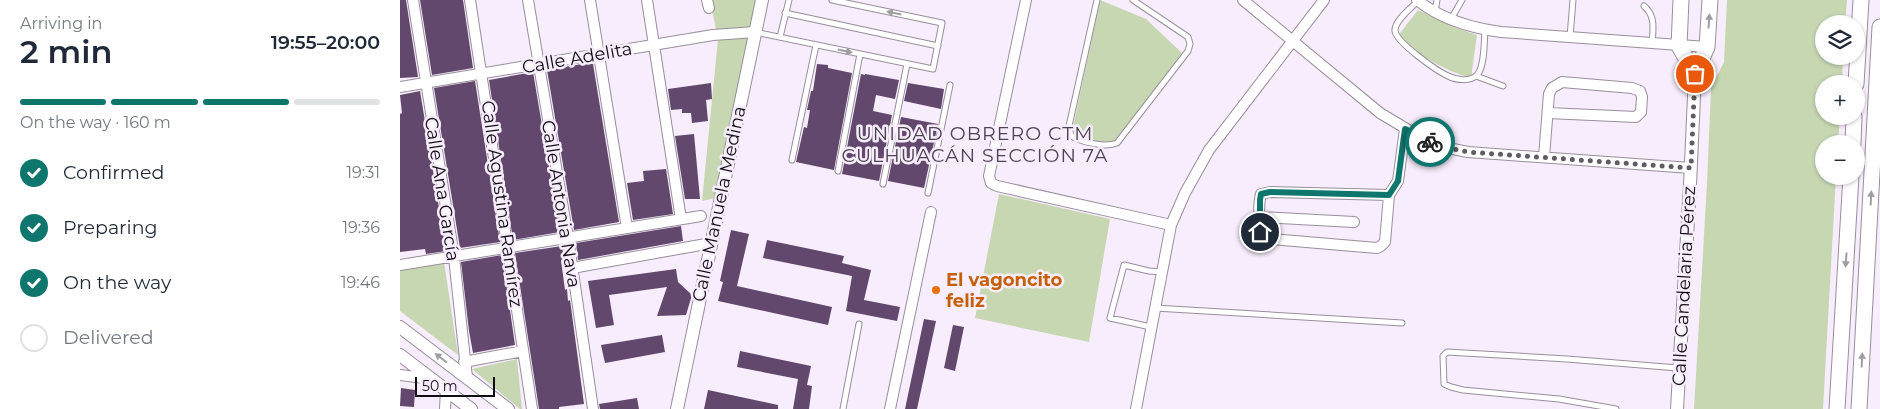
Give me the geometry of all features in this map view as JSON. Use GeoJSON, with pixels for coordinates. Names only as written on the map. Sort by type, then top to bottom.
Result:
{"type":"FeatureCollection","features":[{"type":"Feature","properties":{"kind":"main road"},"geometry":{"type":"LineString","coordinates":[[1681,0],[1678,46],[1695,74]]}},
{"type":"Feature","properties":{"kind":"main road","name":"Calle Candelaria Pérez"},"geometry":{"type":"LineString","coordinates":[[1695,74],[1707,48],[1710,0]]}},
{"type":"Feature","properties":{"kind":"main road"},"geometry":{"type":"LineString","coordinates":[[1857,75],[1861,0]]}},
{"type":"Feature","properties":{"kind":"main road"},"geometry":{"type":"LineString","coordinates":[[1859,409],[1880,27]]}},
{"type":"Feature","properties":{"kind":"main road"},"geometry":{"type":"LineString","coordinates":[[1837,409],[1850,185]]}},
{"type":"Feature","properties":{"kind":"street","name":"Calle Ana García"},"geometry":{"type":"LineString","coordinates":[[413,0],[454,257],[467,378]]}},
{"type":"Feature","properties":{"kind":"street","name":"Calle Agustina Ramírez"},"geometry":{"type":"LineString","coordinates":[[470,0],[532,409]]}},
{"type":"Feature","properties":{"kind":"street","name":"Calle Antonia Nava"},"geometry":{"type":"LineString","coordinates":[[528,0],[568,238],[592,409]]}},
{"type":"Feature","properties":{"kind":"street"},"geometry":{"type":"LineString","coordinates":[[590,0],[627,228]]}},
{"type":"Feature","properties":{"kind":"street"},"geometry":{"type":"LineString","coordinates":[[647,0],[681,219]]}},
{"type":"Feature","properties":{"kind":"street","name":"Calle Manuela Medina"},"geometry":{"type":"LineString","coordinates":[[677,409],[762,0]]}},
{"type":"Feature","properties":{"kind":"street"},"geometry":{"type":"LineString","coordinates":[[1026,0],[989,176],[991,183],[996,186],[1171,225]]}},
{"type":"Feature","properties":{"kind":"street"},"geometry":{"type":"LineString","coordinates":[[1242,0],[1380,113],[1420,137],[1444,147],[1468,152],[1691,168]]}},
{"type":"Feature","properties":{"kind":"street"},"geometry":{"type":"LineString","coordinates":[[1136,409],[1171,225],[1185,193],[1209,150],[1324,0]]}},
{"type":"Feature","properties":{"kind":"street"},"geometry":{"type":"LineString","coordinates":[[1418,0],[1451,20],[1485,30],[1707,48]]}},
{"type":"Feature","properties":{"kind":"street","name":"Calle Adelita"},"geometry":{"type":"LineString","coordinates":[[400,87],[713,35],[755,32]]}},
{"type":"Feature","properties":{"kind":"street","name":"Calle Candelaria Pérez"},"geometry":{"type":"LineString","coordinates":[[1677,409],[1695,74]]}},
{"type":"Feature","properties":{"kind":"street"},"geometry":{"type":"LineString","coordinates":[[1544,157],[1548,113],[1550,94],[1552,88],[1562,82],[1632,88],[1640,91],[1642,97],[1641,112],[1636,117],[1548,113]]}},
{"type":"Feature","properties":{"kind":"street"},"geometry":{"type":"LineString","coordinates":[[1389,195],[1270,192],[1261,194],[1260,232],[1263,237],[1271,239],[1377,248],[1382,246],[1389,195],[1398,181],[1405,129]]}},
{"type":"Feature","properties":{"kind":"street"},"geometry":{"type":"LineString","coordinates":[[890,409],[931,212]]}},
{"type":"Feature","properties":{"kind":"street"},"geometry":{"type":"LineString","coordinates":[[400,266],[701,216]]}},
{"type":"Feature","properties":{"kind":"street"},"geometry":{"type":"LineString","coordinates":[[1260,217],[1354,222]]}},
{"type":"Feature","properties":{"kind":"street"},"geometry":{"type":"LineString","coordinates":[[572,268],[706,244]]}},
{"type":"Feature","properties":{"kind":"street"},"geometry":{"type":"LineString","coordinates":[[400,327],[508,409]]}},
{"type":"Feature","properties":{"kind":"street"},"geometry":{"type":"LineString","coordinates":[[464,362],[524,351]]}},
{"type":"Feature","properties":{"kind":"street"},"geometry":{"type":"LineString","coordinates":[[400,355],[472,409]]}},
{"type":"Feature","properties":{"kind":"street"},"geometry":{"type":"LineString","coordinates":[[400,375],[432,379]]}},
{"type":"Feature","properties":{"kind":"street"},"geometry":{"type":"LineString","coordinates":[[445,409],[446,390]]}},
{"type":"Feature","properties":{"kind":"lane"},"geometry":{"type":"LineString","coordinates":[[780,38],[790,0]]}},
{"type":"Feature","properties":{"kind":"lane"},"geometry":{"type":"LineString","coordinates":[[755,32],[933,69],[942,23],[832,0]]}},
{"type":"Feature","properties":{"kind":"lane"},"geometry":{"type":"LineString","coordinates":[[1097,0],[1069,126],[1070,136],[1077,140],[1110,145],[1117,142],[1188,51],[1190,44],[1188,37],[1133,0]]}},
{"type":"Feature","properties":{"kind":"lane"},"geometry":{"type":"LineString","coordinates":[[1418,0],[1397,24],[1395,32],[1417,56],[1449,77],[1467,80],[1476,76],[1482,68],[1485,30]]}},
{"type":"Feature","properties":{"kind":"lane"},"geometry":{"type":"LineString","coordinates":[[1435,12],[1437,0]]}},
{"type":"Feature","properties":{"kind":"lane"},"geometry":{"type":"LineString","coordinates":[[1451,20],[1462,0]]}},
{"type":"Feature","properties":{"kind":"lane"},"geometry":{"type":"LineString","coordinates":[[1570,38],[1573,0]]}},
{"type":"Feature","properties":{"kind":"lane"},"geometry":{"type":"LineString","coordinates":[[1644,6],[1651,12],[1652,44]]}},
{"type":"Feature","properties":{"kind":"lane"},"geometry":{"type":"LineString","coordinates":[[786,13],[938,46]]}},
{"type":"Feature","properties":{"kind":"lane"},"geometry":{"type":"LineString","coordinates":[[792,160],[816,45]]}},
{"type":"Feature","properties":{"kind":"lane"},"geometry":{"type":"LineString","coordinates":[[838,171],[860,54]]}},
{"type":"Feature","properties":{"kind":"lane"},"geometry":{"type":"LineString","coordinates":[[883,184],[907,64]]}},
{"type":"Feature","properties":{"kind":"lane"},"geometry":{"type":"LineString","coordinates":[[1476,76],[1503,86]]}},
{"type":"Feature","properties":{"kind":"lane"},"geometry":{"type":"LineString","coordinates":[[928,193],[950,86]]}},
{"type":"Feature","properties":{"kind":"lane"},"geometry":{"type":"LineString","coordinates":[[1152,327],[1110,318],[1124,265],[1162,272]]}},
{"type":"Feature","properties":{"kind":"lane"},"geometry":{"type":"LineString","coordinates":[[1155,308],[1402,323]]}},
{"type":"Feature","properties":{"kind":"lane"},"geometry":{"type":"LineString","coordinates":[[843,409],[860,324]]}},
{"type":"Feature","properties":{"kind":"lane"},"geometry":{"type":"LineString","coordinates":[[1616,409],[1559,399],[1451,388],[1444,384],[1443,356],[1447,352],[1472,353],[1680,368]]}},
{"type":"Feature","properties":{"kind":"green space"},"geometry":{"type":"Polygon","coordinates":[[[710,0],[757,0],[716,198],[702,201],[718,39],[710,0]]]}},
{"type":"Feature","properties":{"kind":"green space"},"geometry":{"type":"Polygon","coordinates":[[[1100,0],[1146,19],[1182,53],[1112,145],[1071,137],[1100,0]]]}},
{"type":"Feature","properties":{"kind":"green space"},"geometry":{"type":"Polygon","coordinates":[[[1727,0],[1847,0],[1846,15],[1815,15],[1815,65],[1843,65],[1842,75],[1815,75],[1815,125],[1839,125],[1839,135],[1815,135],[1815,185],[1835,185],[1823,409],[1694,409],[1711,88],[1724,62],[1727,0]]]}},
{"type":"Feature","properties":{"kind":"green space"},"geometry":{"type":"Polygon","coordinates":[[[1418,10],[1456,28],[1477,35],[1471,78],[1432,62],[1397,37],[1418,10]]]}},
{"type":"Feature","properties":{"kind":"green space"},"geometry":{"type":"Polygon","coordinates":[[[999,194],[1110,219],[1089,342],[975,318],[999,194]]]}},
{"type":"Feature","properties":{"kind":"green space"},"geometry":{"type":"Polygon","coordinates":[[[444,262],[458,355],[400,311],[400,270],[444,262]]]}},
{"type":"Feature","properties":{"kind":"green space"},"geometry":{"type":"Polygon","coordinates":[[[517,359],[522,409],[472,369],[517,359]]]}},
{"type":"Feature","properties":{"kind":"building"},"geometry":{"type":"Polygon","coordinates":[[[400,0],[406,0],[418,77],[400,78],[400,0]]]}},
{"type":"Feature","properties":{"kind":"building"},"geometry":{"type":"Polygon","coordinates":[[[420,0],[463,0],[473,68],[432,75],[420,0]]]}},
{"type":"Feature","properties":{"kind":"building"},"geometry":{"type":"Polygon","coordinates":[[[593,64],[619,222],[574,230],[547,70],[593,64]]]}},
{"type":"Feature","properties":{"kind":"building"},"geometry":{"type":"Polygon","coordinates":[[[817,64],[828,65],[828,68],[852,73],[834,170],[796,162],[804,127],[807,128],[810,110],[807,110],[811,91],[813,91],[817,64]]]}},
{"type":"Feature","properties":{"kind":"building"},"geometry":{"type":"Polygon","coordinates":[[[533,72],[560,232],[513,240],[489,80],[533,72]]]}},
{"type":"Feature","properties":{"kind":"building"},"geometry":{"type":"Polygon","coordinates":[[[861,74],[899,80],[895,99],[876,95],[873,111],[892,115],[879,181],[842,174],[861,74]]]}},
{"type":"Feature","properties":{"kind":"building"},"geometry":{"type":"Polygon","coordinates":[[[475,81],[500,242],[460,248],[434,88],[475,81]]]}},
{"type":"Feature","properties":{"kind":"building"},"geometry":{"type":"Polygon","coordinates":[[[711,83],[712,99],[706,100],[708,121],[692,123],[691,113],[682,113],[682,109],[671,110],[668,89],[711,83]]]}},
{"type":"Feature","properties":{"kind":"building"},"geometry":{"type":"Polygon","coordinates":[[[908,83],[944,89],[941,109],[904,101],[908,83]]]}},
{"type":"Feature","properties":{"kind":"building"},"geometry":{"type":"Polygon","coordinates":[[[420,91],[446,251],[426,254],[425,249],[400,252],[400,114],[402,113],[400,95],[420,91]]]}},
{"type":"Feature","properties":{"kind":"building"},"geometry":{"type":"Polygon","coordinates":[[[901,117],[938,124],[924,188],[888,181],[901,117]]]}},
{"type":"Feature","properties":{"kind":"building"},"geometry":{"type":"Polygon","coordinates":[[[694,134],[700,199],[685,199],[675,136],[694,134]]]}},
{"type":"Feature","properties":{"kind":"building"},"geometry":{"type":"Polygon","coordinates":[[[666,169],[673,214],[633,220],[627,183],[644,181],[643,171],[666,169]]]}},
{"type":"Feature","properties":{"kind":"building"},"geometry":{"type":"Polygon","coordinates":[[[681,226],[683,241],[578,260],[576,243],[681,226]]]}},
{"type":"Feature","properties":{"kind":"building"},"geometry":{"type":"Polygon","coordinates":[[[731,230],[749,234],[737,286],[832,307],[828,325],[718,301],[723,282],[720,281],[731,230]]]}},
{"type":"Feature","properties":{"kind":"building"},"geometry":{"type":"Polygon","coordinates":[[[767,240],[844,256],[842,263],[871,270],[864,300],[900,307],[897,321],[846,311],[852,276],[763,258],[767,240]]]}},
{"type":"Feature","properties":{"kind":"building"},"geometry":{"type":"Polygon","coordinates":[[[562,246],[564,259],[561,260],[565,290],[567,289],[568,301],[570,300],[584,404],[559,407],[559,409],[539,409],[515,253],[562,246]]]}},
{"type":"Feature","properties":{"kind":"building"},"geometry":{"type":"Polygon","coordinates":[[[502,255],[515,345],[473,353],[461,262],[502,255]]]}},
{"type":"Feature","properties":{"kind":"building"},"geometry":{"type":"Polygon","coordinates":[[[676,269],[678,282],[692,295],[686,315],[657,316],[667,287],[609,295],[614,325],[596,328],[588,281],[676,269]]]}},
{"type":"Feature","properties":{"kind":"building"},"geometry":{"type":"Polygon","coordinates":[[[924,319],[936,321],[917,409],[905,409],[924,319]]]}},
{"type":"Feature","properties":{"kind":"building"},"geometry":{"type":"Polygon","coordinates":[[[953,325],[964,327],[955,371],[944,368],[953,325]]]}},
{"type":"Feature","properties":{"kind":"building"},"geometry":{"type":"Polygon","coordinates":[[[662,335],[665,352],[605,363],[601,345],[662,335]]]}},
{"type":"Feature","properties":{"kind":"building"},"geometry":{"type":"Polygon","coordinates":[[[740,351],[811,366],[807,385],[812,386],[809,409],[793,409],[798,379],[737,367],[740,351]]]}},
{"type":"Feature","properties":{"kind":"building"},"geometry":{"type":"Polygon","coordinates":[[[401,388],[415,390],[414,407],[400,406],[401,388]]]}},
{"type":"Feature","properties":{"kind":"building"},"geometry":{"type":"Polygon","coordinates":[[[708,390],[778,405],[778,409],[704,409],[708,390]]]}},
{"type":"Feature","properties":{"kind":"building"},"geometry":{"type":"Polygon","coordinates":[[[637,398],[639,409],[600,409],[599,404],[637,398]]]}},
{"type":"Feature","properties":{"kind":"way so far"},"geometry":{"type":"LineString","coordinates":[[1430,142],[1438,146],[1468,152],[1691,168],[1695,74]]}},
{"type":"Feature","properties":{"kind":"place","name":"El vagoncito feliz"},"geometry":{"type":"Point","coordinates":[936,290]}},
{"type":"Feature","properties":{"kind":"district","name":"UNIDAD OBRERO CTM CULHUACÁN SECCIÓN 7A"},"geometry":{"type":"Point","coordinates":[975,144]}},
{"type":"Feature","properties":{"kind":"route"},"geometry":{"type":"LineString","coordinates":[[1260,232],[1261,194],[1270,192],[1389,195],[1398,181],[1405,129],[1430,142]]}}]}
